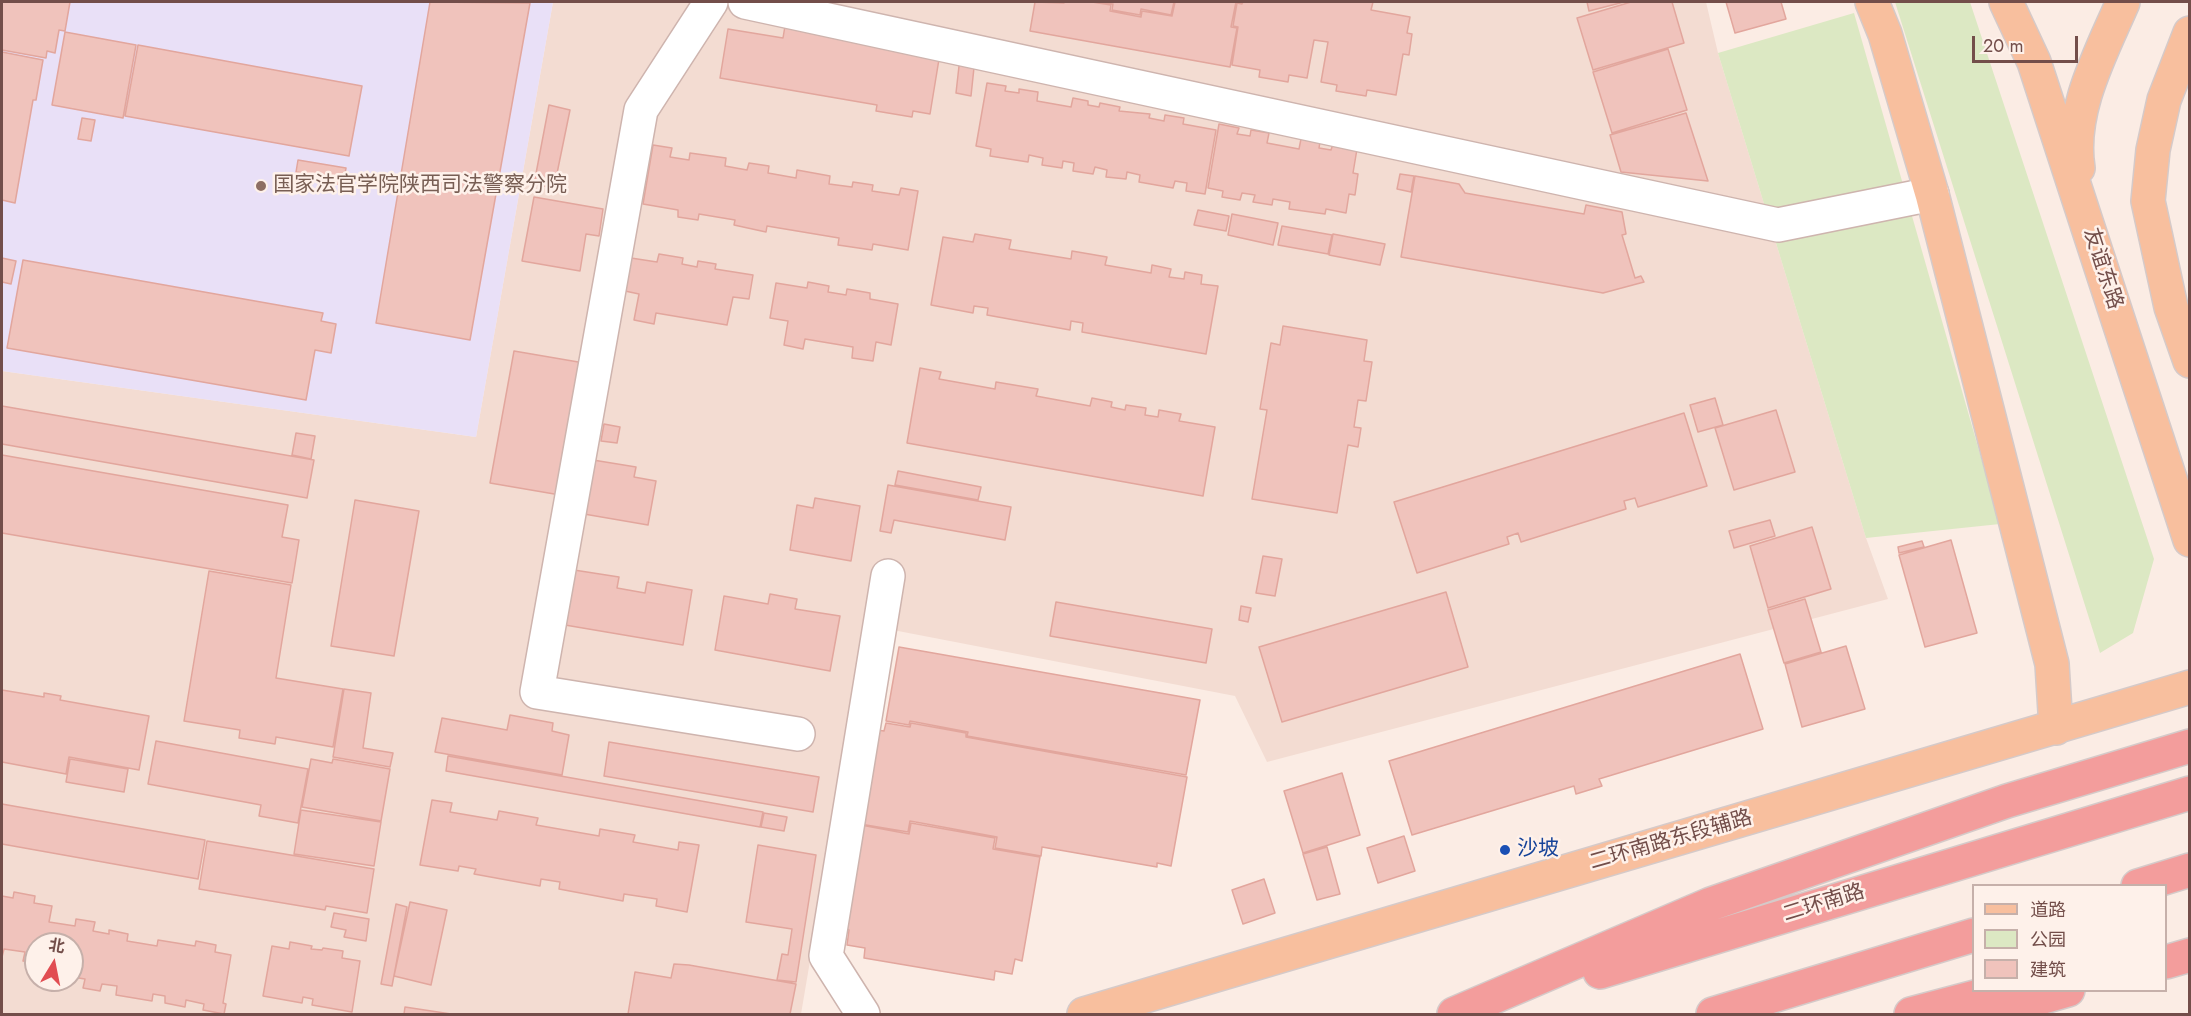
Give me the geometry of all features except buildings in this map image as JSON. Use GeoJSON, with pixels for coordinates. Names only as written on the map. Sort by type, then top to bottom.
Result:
{"type":"FeatureCollection","features":[{"type":"Feature","properties":{"kind":"highway"},"geometry":{"type":"LineString","coordinates":[[1454,1014],[1711,904],[2007,801],[2190,746]]}},
{"type":"Feature","properties":{"kind":"highway","name":"二环南路"},"geometry":{"type":"LineString","coordinates":[[1458,1014],[2190,793]]}},
{"type":"Feature","properties":{"kind":"highway"},"geometry":{"type":"LineString","coordinates":[[2141,884],[2190,870]]}},
{"type":"Feature","properties":{"kind":"highway"},"geometry":{"type":"LineString","coordinates":[[1713,1014],[1972,936]]}},
{"type":"Feature","properties":{"kind":"highway"},"geometry":{"type":"LineString","coordinates":[[2167,944],[2190,937]]}},
{"type":"Feature","properties":{"kind":"highway"},"geometry":{"type":"LineString","coordinates":[[2167,962],[2190,956]]}},
{"type":"Feature","properties":{"kind":"highway"},"geometry":{"type":"LineString","coordinates":[[1911,1014],[1994,992]]}},
{"type":"Feature","properties":{"kind":"highway"},"geometry":{"type":"LineString","coordinates":[[1984,1014],[2061,992]]}},
{"type":"Feature","properties":{"kind":"main road"},"geometry":{"type":"LineString","coordinates":[[1872,2],[1885,34],[1932,194],[2052,664],[2056,728]]}},
{"type":"Feature","properties":{"kind":"main road","name":"友谊东路"},"geometry":{"type":"LineString","coordinates":[[2006,2],[2034,62],[2190,540]]}},
{"type":"Feature","properties":{"kind":"main road"},"geometry":{"type":"LineString","coordinates":[[2085,218],[2077,160],[2077,134],[2088,87],[2123,2]]}},
{"type":"Feature","properties":{"kind":"main road"},"geometry":{"type":"LineString","coordinates":[[2190,33],[2164,100],[2153,150],[2148,201],[2171,307],[2190,361]]}},
{"type":"Feature","properties":{"kind":"main road","name":"二环南路东段辅路"},"geometry":{"type":"LineString","coordinates":[[1084,1014],[2190,687]]}},
{"type":"Feature","properties":{"kind":"street"},"geometry":{"type":"LineString","coordinates":[[711,2],[641,110],[537,692],[798,734]]}},
{"type":"Feature","properties":{"kind":"street"},"geometry":{"type":"LineString","coordinates":[[745,2],[1778,225],[1932,194]]}},
{"type":"Feature","properties":{"kind":"street"},"geometry":{"type":"LineString","coordinates":[[863,1014],[826,956],[888,576]]}},
{"type":"Feature","properties":{"kind":"shaded area","name":"国家法官学院陕西司法警察分院"},"geometry":{"type":"Polygon","coordinates":[[[2,2],[553,2],[476,437],[2,371],[2,2]]]}},
{"type":"Feature","properties":{"kind":"shaded area"},"geometry":{"type":"Polygon","coordinates":[[[553,2],[1706,2],[1718,53],[1866,538],[1888,599],[1267,762],[1235,696],[867,625],[801,1014],[2,1014],[2,371],[476,437],[553,2]]]}},
{"type":"Feature","properties":{"kind":"green space"},"geometry":{"type":"Polygon","coordinates":[[[1895,2],[1970,2],[2154,559],[2133,633],[2100,653],[1895,2]]]}},
{"type":"Feature","properties":{"kind":"green space"},"geometry":{"type":"Polygon","coordinates":[[[1854,13],[2000,524],[1866,538],[1718,53],[1854,13]]]}},
{"type":"Feature","properties":{"kind":"place","name":"国家法官学院陕西司法警察分院"},"geometry":{"type":"Point","coordinates":[261,186]}},
{"type":"Feature","properties":{"kind":"place","name":"沙坡"},"geometry":{"type":"Point","coordinates":[1505,850]}}]}
